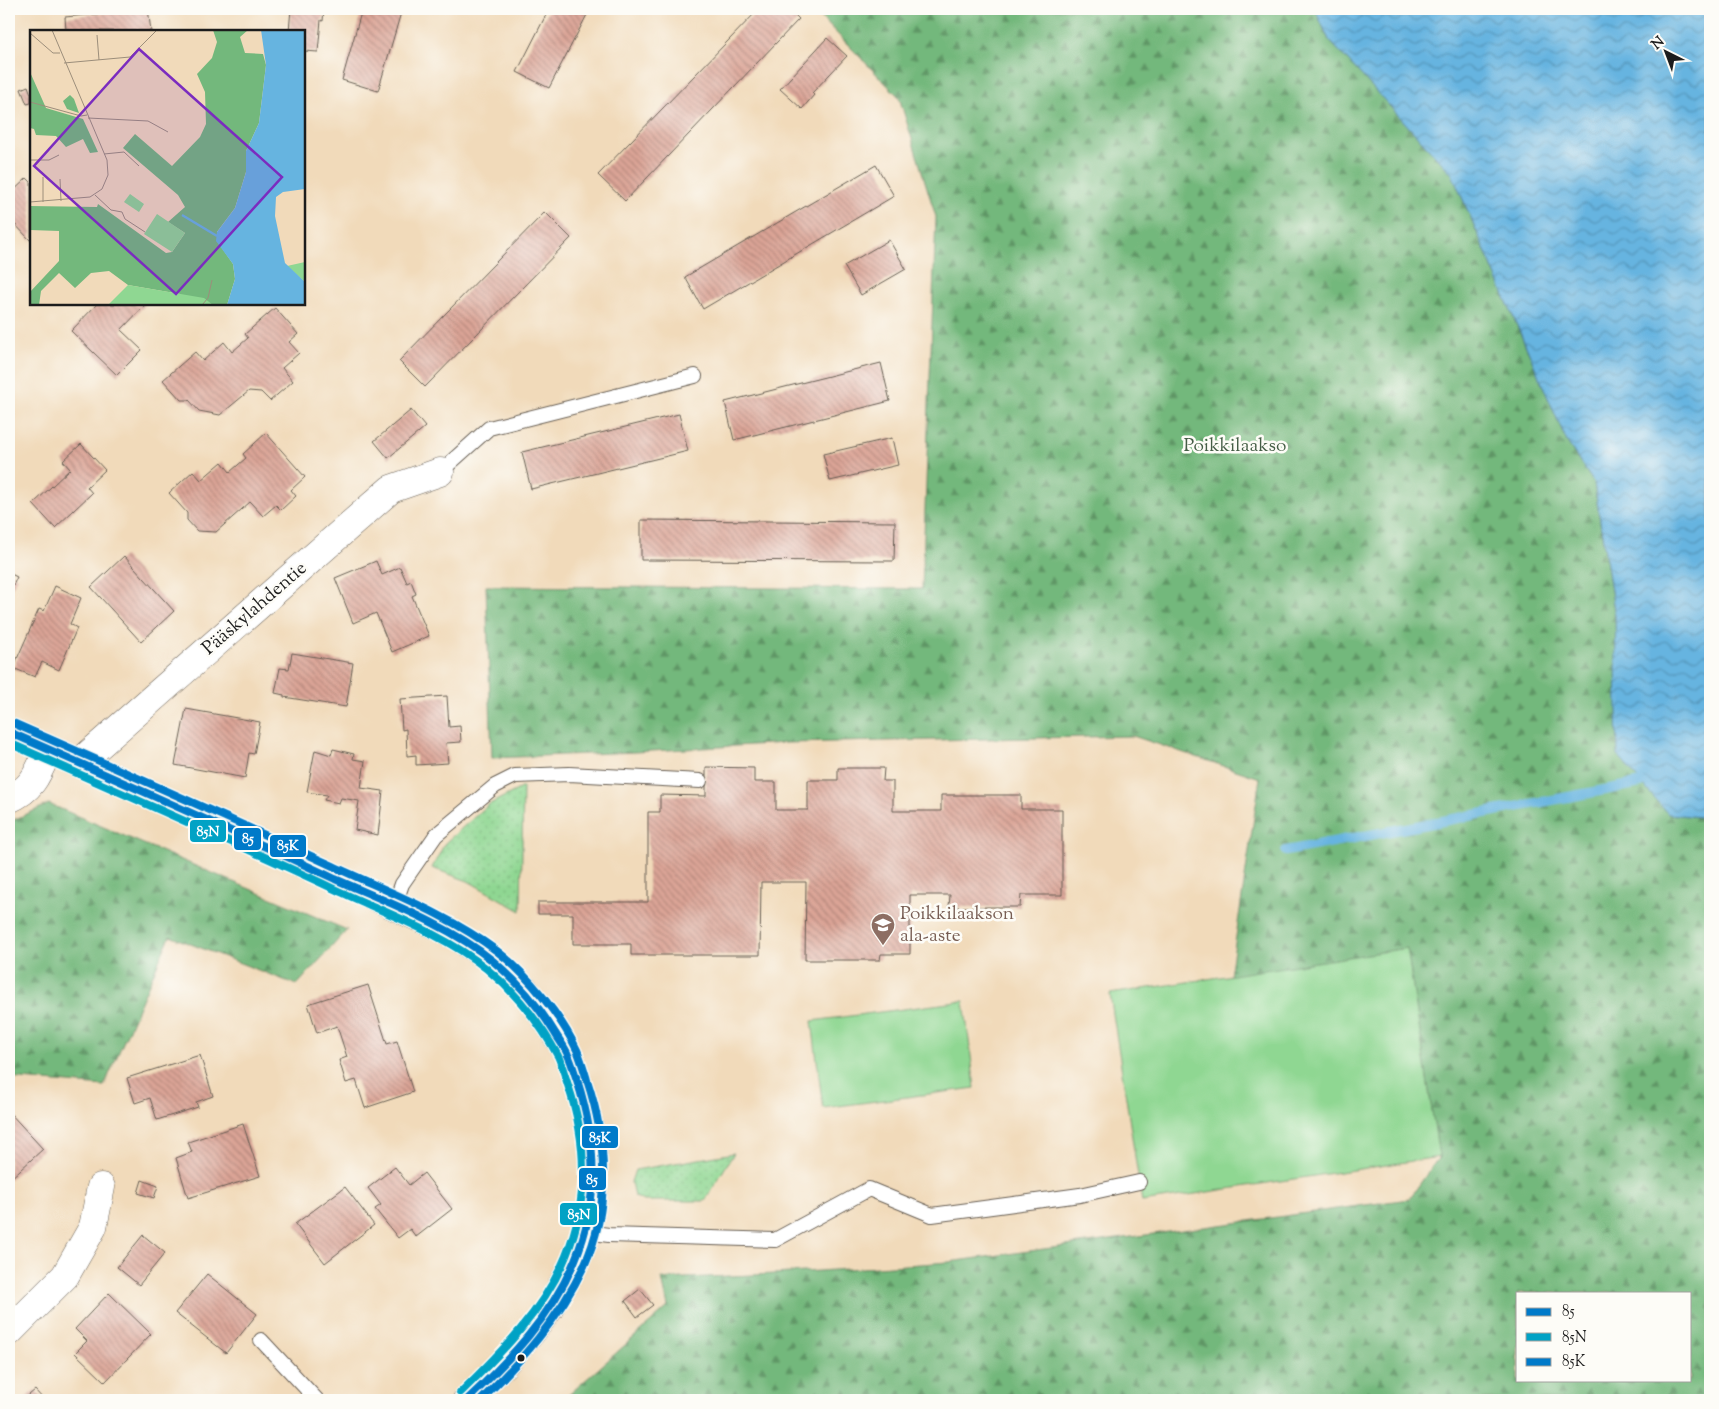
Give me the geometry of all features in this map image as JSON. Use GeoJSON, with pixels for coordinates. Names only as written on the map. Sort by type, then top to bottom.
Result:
{"type":"FeatureCollection","features":[{"type":"Feature","properties":{"kind":"street","name":"Pääskylahdentie"},"geometry":{"type":"LineString","coordinates":[[79,763],[391,489],[440,472]]}},
{"type":"Feature","properties":{"kind":"street"},"geometry":{"type":"LineString","coordinates":[[9,732],[233,831],[448,931],[492,960],[525,990],[550,1025],[568,1054],[588,1118],[593,1154],[593,1192],[586,1232],[574,1261],[549,1309],[509,1358],[467,1400]]}},
{"type":"Feature","properties":{"kind":"street"},"geometry":{"type":"LineString","coordinates":[[9,799],[20,795],[34,781],[48,750]]}},
{"type":"Feature","properties":{"kind":"street"},"geometry":{"type":"LineString","coordinates":[[9,1332],[65,1276],[93,1227],[101,1188]]}},
{"type":"Feature","properties":{"kind":"lane"},"geometry":{"type":"LineString","coordinates":[[440,472],[489,428],[695,376]]}},
{"type":"Feature","properties":{"kind":"lane"},"geometry":{"type":"LineString","coordinates":[[394,907],[402,884],[436,836],[467,807],[495,786],[515,776],[595,774],[700,781]]}},
{"type":"Feature","properties":{"kind":"lane"},"geometry":{"type":"LineString","coordinates":[[586,1232],[609,1235],[775,1240],[869,1189],[932,1215],[1080,1195],[1139,1182]]}},
{"type":"Feature","properties":{"kind":"lane"},"geometry":{"type":"LineString","coordinates":[[261,1340],[316,1400]]}},
{"type":"Feature","properties":{"kind":"green space","name":"Poikkilaakso"},"geometry":{"type":"Polygon","coordinates":[[[813,9],[1315,9],[1329,40],[1452,174],[1567,442],[1594,483],[1615,616],[1668,814],[1710,818],[1710,1400],[563,1400],[668,1307],[662,1279],[775,1274],[949,1262],[1409,1199],[1439,1157],[1407,948],[1230,976],[1260,778],[1133,736],[786,743],[492,758],[486,586],[922,589],[936,217],[899,97],[813,9]]]}},
{"type":"Feature","properties":{"kind":"green space"},"geometry":{"type":"Polygon","coordinates":[[[523,787],[521,911],[468,881],[432,868],[445,843],[488,805],[523,787]]]}},
{"type":"Feature","properties":{"kind":"green space"},"geometry":{"type":"Polygon","coordinates":[[[49,804],[347,930],[297,985],[170,936],[104,1086],[9,1078],[9,822],[49,804]]]}},
{"type":"Feature","properties":{"kind":"green space"},"geometry":{"type":"Polygon","coordinates":[[[1407,948],[1439,1157],[1142,1202],[1110,994],[1407,948]]]}},
{"type":"Feature","properties":{"kind":"green space"},"geometry":{"type":"Polygon","coordinates":[[[964,1001],[975,1088],[823,1108],[812,1021],[964,1001]]]}},
{"type":"Feature","properties":{"kind":"green space"},"geometry":{"type":"Polygon","coordinates":[[[734,1153],[705,1201],[643,1201],[634,1196],[631,1182],[635,1170],[734,1153]]]}},
{"type":"Feature","properties":{"kind":"water"},"geometry":{"type":"Polygon","coordinates":[[[1315,9],[1710,9],[1710,818],[1668,814],[1618,756],[1615,616],[1594,483],[1567,442],[1452,174],[1329,40],[1315,9]]]}},
{"type":"Feature","properties":{"kind":"building"},"geometry":{"type":"Polygon","coordinates":[[[148,9],[151,30],[66,30],[65,17],[148,9]]]}},
{"type":"Feature","properties":{"kind":"building"},"geometry":{"type":"Polygon","coordinates":[[[291,9],[324,9],[318,52],[305,51],[305,30],[289,30],[291,9]]]}},
{"type":"Feature","properties":{"kind":"building"},"geometry":{"type":"Polygon","coordinates":[[[362,9],[402,9],[378,91],[342,80],[362,9]]]}},
{"type":"Feature","properties":{"kind":"building"},"geometry":{"type":"Polygon","coordinates":[[[549,9],[590,9],[549,88],[517,72],[549,9]]]}},
{"type":"Feature","properties":{"kind":"building"},"geometry":{"type":"Polygon","coordinates":[[[759,9],[789,9],[799,19],[625,201],[598,175],[759,9]]]}},
{"type":"Feature","properties":{"kind":"building"},"geometry":{"type":"Polygon","coordinates":[[[827,38],[847,56],[812,93],[814,95],[802,109],[780,89],[827,38]]]}},
{"type":"Feature","properties":{"kind":"building"},"geometry":{"type":"Polygon","coordinates":[[[28,86],[30,103],[27,104],[21,89],[28,86]]]}},
{"type":"Feature","properties":{"kind":"building"},"geometry":{"type":"Polygon","coordinates":[[[876,165],[894,196],[703,309],[685,277],[876,165]]]}},
{"type":"Feature","properties":{"kind":"building"},"geometry":{"type":"Polygon","coordinates":[[[27,178],[30,181],[30,240],[9,218],[9,195],[27,178]]]}},
{"type":"Feature","properties":{"kind":"building"},"geometry":{"type":"Polygon","coordinates":[[[545,212],[571,238],[425,387],[399,361],[545,212]]]}},
{"type":"Feature","properties":{"kind":"building"},"geometry":{"type":"Polygon","coordinates":[[[889,240],[906,269],[861,295],[844,266],[889,240]]]}},
{"type":"Feature","properties":{"kind":"building"},"geometry":{"type":"Polygon","coordinates":[[[96,305],[145,305],[121,330],[142,350],[117,375],[71,331],[96,305]]]}},
{"type":"Feature","properties":{"kind":"building"},"geometry":{"type":"Polygon","coordinates":[[[275,308],[298,334],[289,342],[299,353],[282,368],[293,381],[270,401],[261,392],[249,391],[220,415],[199,411],[189,400],[181,400],[163,380],[195,352],[203,361],[224,342],[232,352],[248,338],[245,334],[275,308]]]}},
{"type":"Feature","properties":{"kind":"building"},"geometry":{"type":"Polygon","coordinates":[[[881,363],[890,401],[734,440],[725,402],[881,363]]]}},
{"type":"Feature","properties":{"kind":"building"},"geometry":{"type":"Polygon","coordinates":[[[411,410],[425,427],[388,458],[374,441],[411,410]]]}},
{"type":"Feature","properties":{"kind":"building"},"geometry":{"type":"Polygon","coordinates":[[[679,414],[688,451],[531,489],[522,452],[679,414]]]}},
{"type":"Feature","properties":{"kind":"building"},"geometry":{"type":"Polygon","coordinates":[[[266,433],[305,477],[291,490],[296,496],[281,510],[276,505],[263,516],[250,502],[216,532],[197,531],[187,520],[187,513],[169,493],[193,471],[201,480],[222,462],[230,472],[246,458],[243,454],[266,433]]]}},
{"type":"Feature","properties":{"kind":"building"},"geometry":{"type":"Polygon","coordinates":[[[892,438],[898,465],[830,481],[823,454],[892,438]]]}},
{"type":"Feature","properties":{"kind":"building"},"geometry":{"type":"Polygon","coordinates":[[[81,444],[105,470],[87,487],[92,493],[55,528],[33,504],[70,469],[63,461],[81,444]]]}},
{"type":"Feature","properties":{"kind":"building"},"geometry":{"type":"Polygon","coordinates":[[[641,520],[895,522],[894,561],[641,560],[641,520]]]}},
{"type":"Feature","properties":{"kind":"building"},"geometry":{"type":"Polygon","coordinates":[[[124,556],[174,611],[141,642],[91,587],[124,556]]]}},
{"type":"Feature","properties":{"kind":"building"},"geometry":{"type":"Polygon","coordinates":[[[376,561],[382,575],[400,567],[407,583],[411,581],[416,594],[412,596],[429,636],[392,652],[376,613],[353,623],[335,578],[376,561]]]}},
{"type":"Feature","properties":{"kind":"building"},"geometry":{"type":"Polygon","coordinates":[[[9,573],[17,577],[9,594],[9,573]]]}},
{"type":"Feature","properties":{"kind":"building"},"geometry":{"type":"Polygon","coordinates":[[[55,586],[81,598],[70,624],[77,628],[59,670],[42,662],[35,677],[13,668],[39,609],[44,611],[55,586]]]}},
{"type":"Feature","properties":{"kind":"building"},"geometry":{"type":"Polygon","coordinates":[[[292,653],[353,663],[346,707],[284,697],[284,695],[275,693],[280,668],[289,669],[292,653]]]}},
{"type":"Feature","properties":{"kind":"building"},"geometry":{"type":"Polygon","coordinates":[[[447,696],[449,727],[460,726],[461,742],[446,743],[448,763],[416,765],[416,755],[407,756],[406,729],[402,730],[400,699],[447,696]]]}},
{"type":"Feature","properties":{"kind":"building"},"geometry":{"type":"Polygon","coordinates":[[[186,709],[260,722],[254,754],[249,753],[245,778],[175,765],[186,709]]]}},
{"type":"Feature","properties":{"kind":"building"},"geometry":{"type":"Polygon","coordinates":[[[333,749],[354,754],[353,759],[365,761],[361,788],[383,791],[378,835],[355,830],[359,801],[341,798],[339,803],[324,800],[327,795],[307,792],[315,750],[331,755],[333,749]]]}},
{"type":"Feature","properties":{"kind":"building"},"geometry":{"type":"Polygon","coordinates":[[[706,767],[754,768],[754,782],[776,782],[776,810],[808,810],[808,780],[838,780],[838,768],[884,768],[883,781],[893,781],[893,811],[941,811],[941,795],[1021,795],[1021,809],[1062,809],[1062,895],[1021,895],[1020,907],[949,907],[950,895],[910,895],[910,954],[881,954],[880,960],[805,960],[806,882],[761,882],[760,955],[631,955],[631,944],[573,944],[573,914],[538,914],[538,902],[648,902],[648,812],[660,812],[660,795],[706,796],[706,767]]]}},
{"type":"Feature","properties":{"kind":"building"},"geometry":{"type":"Polygon","coordinates":[[[368,985],[387,1044],[397,1041],[413,1092],[365,1108],[356,1080],[346,1083],[339,1060],[347,1057],[337,1026],[317,1033],[308,1004],[368,985]]]}},
{"type":"Feature","properties":{"kind":"building"},"geometry":{"type":"Polygon","coordinates":[[[200,1055],[213,1096],[196,1102],[198,1107],[157,1120],[150,1098],[135,1103],[127,1078],[200,1055]]]}},
{"type":"Feature","properties":{"kind":"building"},"geometry":{"type":"Polygon","coordinates":[[[9,1112],[43,1149],[9,1180],[9,1112]]]}},
{"type":"Feature","properties":{"kind":"building"},"geometry":{"type":"Polygon","coordinates":[[[243,1124],[260,1176],[188,1198],[176,1158],[192,1152],[188,1142],[243,1124]]]}},
{"type":"Feature","properties":{"kind":"building"},"geometry":{"type":"Polygon","coordinates":[[[395,1167],[409,1185],[424,1173],[452,1209],[416,1237],[410,1229],[398,1238],[375,1209],[381,1205],[368,1188],[395,1167]]]}},
{"type":"Feature","properties":{"kind":"building"},"geometry":{"type":"Polygon","coordinates":[[[142,1180],[158,1186],[154,1198],[138,1193],[142,1180]]]}},
{"type":"Feature","properties":{"kind":"building"},"geometry":{"type":"Polygon","coordinates":[[[345,1187],[374,1225],[325,1263],[295,1224],[345,1187]]]}},
{"type":"Feature","properties":{"kind":"building"},"geometry":{"type":"Polygon","coordinates":[[[143,1235],[165,1253],[139,1285],[117,1267],[143,1235]]]}},
{"type":"Feature","properties":{"kind":"building"},"geometry":{"type":"Polygon","coordinates":[[[207,1274],[257,1314],[226,1353],[175,1313],[207,1274]]]}},
{"type":"Feature","properties":{"kind":"building"},"geometry":{"type":"Polygon","coordinates":[[[640,1289],[653,1305],[637,1317],[625,1301],[640,1289]]]}},
{"type":"Feature","properties":{"kind":"building"},"geometry":{"type":"Polygon","coordinates":[[[109,1293],[151,1334],[105,1382],[75,1353],[87,1341],[75,1329],[109,1293]]]}},
{"type":"Feature","properties":{"kind":"building"},"geometry":{"type":"Polygon","coordinates":[[[35,1390],[44,1400],[23,1400],[35,1390]]]}},
{"type":"Feature","properties":{"kind":"waterway"},"geometry":{"type":"LineString","coordinates":[[1286,851],[1641,783]]}},
{"type":"Feature","properties":{"kind":"transit line","name":"85K"},"geometry":{"type":"LineString","coordinates":[[13,723],[438,915],[478,938],[508,960],[531,983],[562,1023],[577,1050],[594,1103],[599,1126],[603,1174],[599,1221],[593,1244],[584,1266],[563,1304],[539,1338],[481,1400]]}},
{"type":"Feature","properties":{"kind":"transit line","name":"85"},"geometry":{"type":"LineString","coordinates":[[9,732],[437,925],[476,948],[493,961],[527,994],[542,1013],[571,1061],[583,1102],[591,1147],[592,1193],[589,1215],[575,1260],[554,1300],[528,1336],[499,1369],[467,1400]]}},
{"type":"Feature","properties":{"kind":"transit line","name":"85N"},"geometry":{"type":"LineString","coordinates":[[9,743],[432,934],[470,956],[498,978],[527,1009],[543,1032],[561,1063],[579,1127],[583,1170],[579,1214],[566,1256],[546,1294],[506,1346],[460,1393]]}},
{"type":"Feature","properties":{"kind":"place","name":"Poikkilaakson ala-aste"},"geometry":{"type":"Point","coordinates":[883,946]}}]}
